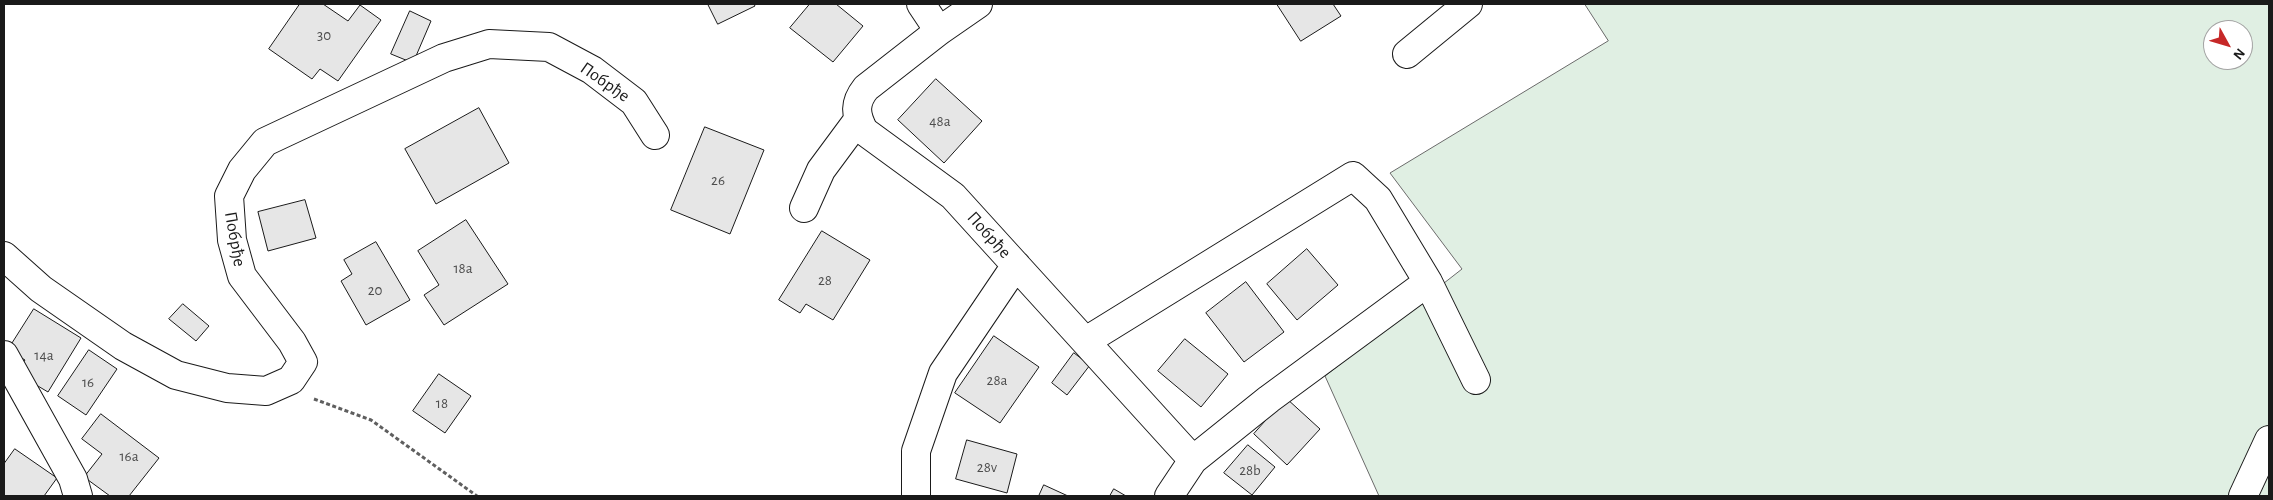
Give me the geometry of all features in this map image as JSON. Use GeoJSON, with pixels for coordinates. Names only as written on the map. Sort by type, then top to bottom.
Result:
{"type":"FeatureCollection","features":[{"type":"Feature","properties":{"kind":"street"},"geometry":{"type":"LineString","coordinates":[[921,4],[939,30]]}},
{"type":"Feature","properties":{"kind":"street"},"geometry":{"type":"LineString","coordinates":[[804,208],[821,170],[858,120],[858,99],[866,88],[939,30],[978,4]]}},
{"type":"Feature","properties":{"kind":"street"},"geometry":{"type":"LineString","coordinates":[[1407,54],[1468,4]]}},
{"type":"Feature","properties":{"kind":"street","name":"Побрђе"},"geometry":{"type":"LineString","coordinates":[[4,256],[41,288],[115,341],[176,375],[227,388],[266,391],[291,380],[303,362],[292,342],[242,276],[232,240],[229,196],[242,170],[265,142],[444,58],[489,44],[549,47],[592,70],[634,102],[655,135]]}},
{"type":"Feature","properties":{"kind":"street","name":"Побрђе"},"geometry":{"type":"LineString","coordinates":[[858,120],[864,131],[953,196],[1194,460]]}},
{"type":"Feature","properties":{"kind":"street"},"geometry":{"type":"LineString","coordinates":[[1086,341],[1353,176],[1378,199],[1428,282],[1476,380]]}},
{"type":"Feature","properties":{"kind":"street"},"geometry":{"type":"LineString","coordinates":[[916,496],[916,451],[943,373],[1016,265]]}},
{"type":"Feature","properties":{"kind":"street"},"geometry":{"type":"LineString","coordinates":[[1168,496],[1194,460],[1269,399],[1428,282]]}},
{"type":"Feature","properties":{"kind":"street"},"geometry":{"type":"LineString","coordinates":[[4,355],[73,479],[78,496]]}},
{"type":"Feature","properties":{"kind":"street"},"geometry":{"type":"LineString","coordinates":[[2243,496],[2269,440]]}},
{"type":"Feature","properties":{"kind":"path"},"geometry":{"type":"LineString","coordinates":[[313,399],[371,420],[477,496]]}},
{"type":"Feature","properties":{"kind":"green space"},"geometry":{"type":"Polygon","coordinates":[[[1585,4],[2269,4],[2269,496],[1379,496],[1325,376],[1462,269],[1390,173],[1608,41],[1585,4]]]}},
{"type":"Feature","properties":{"kind":"building"},"geometry":{"type":"Polygon","coordinates":[[[300,4],[323,4],[348,21],[360,5],[381,20],[338,81],[320,69],[312,79],[269,49],[300,4]]]}},
{"type":"Feature","properties":{"kind":"building"},"geometry":{"type":"Polygon","coordinates":[[[708,4],[754,4],[755,6],[718,24],[708,4]]]}},
{"type":"Feature","properties":{"kind":"building"},"geometry":{"type":"Polygon","coordinates":[[[810,4],[836,4],[863,26],[833,62],[790,28],[810,4]]]}},
{"type":"Feature","properties":{"kind":"building"},"geometry":{"type":"Polygon","coordinates":[[[1277,4],[1333,4],[1341,16],[1301,41],[1277,4]]]}},
{"type":"Feature","properties":{"kind":"building"},"geometry":{"type":"Polygon","coordinates":[[[410,11],[431,21],[413,63],[391,54],[410,11]]]}},
{"type":"Feature","properties":{"kind":"building"},"geometry":{"type":"Polygon","coordinates":[[[936,79],[982,121],[944,163],[898,120],[936,79]]]}},
{"type":"Feature","properties":{"kind":"building"},"geometry":{"type":"Polygon","coordinates":[[[479,108],[509,163],[436,204],[405,149],[479,108]]]}},
{"type":"Feature","properties":{"kind":"building"},"geometry":{"type":"Polygon","coordinates":[[[705,127],[764,150],[730,234],[671,210],[705,127]]]}},
{"type":"Feature","properties":{"kind":"building"},"geometry":{"type":"Polygon","coordinates":[[[305,200],[316,238],[268,251],[258,212],[305,200]]]}},
{"type":"Feature","properties":{"kind":"building"},"geometry":{"type":"Polygon","coordinates":[[[466,220],[508,284],[444,325],[424,295],[439,285],[418,251],[466,220]]]}},
{"type":"Feature","properties":{"kind":"building"},"geometry":{"type":"Polygon","coordinates":[[[822,231],[870,260],[833,320],[806,304],[800,313],[779,300],[822,231]]]}},
{"type":"Feature","properties":{"kind":"building"},"geometry":{"type":"Polygon","coordinates":[[[376,242],[410,300],[366,325],[341,281],[352,274],[344,260],[376,242]]]}},
{"type":"Feature","properties":{"kind":"building"},"geometry":{"type":"Polygon","coordinates":[[[1307,249],[1338,285],[1297,320],[1267,284],[1307,249]]]}},
{"type":"Feature","properties":{"kind":"building"},"geometry":{"type":"Polygon","coordinates":[[[1246,282],[1284,332],[1244,362],[1206,313],[1246,282]]]}},
{"type":"Feature","properties":{"kind":"building"},"geometry":{"type":"Polygon","coordinates":[[[183,304],[209,326],[196,341],[169,319],[183,304]]]}},
{"type":"Feature","properties":{"kind":"building"},"geometry":{"type":"Polygon","coordinates":[[[34,309],[81,338],[48,392],[16,373],[25,360],[8,350],[34,309]]]}},
{"type":"Feature","properties":{"kind":"building"},"geometry":{"type":"Polygon","coordinates":[[[994,336],[1039,367],[1000,423],[955,393],[994,336]]]}},
{"type":"Feature","properties":{"kind":"building"},"geometry":{"type":"Polygon","coordinates":[[[1185,339],[1228,374],[1201,407],[1158,371],[1185,339]]]}},
{"type":"Feature","properties":{"kind":"building"},"geometry":{"type":"Polygon","coordinates":[[[89,350],[117,369],[86,415],[58,396],[89,350]]]}},
{"type":"Feature","properties":{"kind":"building"},"geometry":{"type":"Polygon","coordinates":[[[1074,353],[1090,365],[1067,395],[1052,383],[1074,353]]]}},
{"type":"Feature","properties":{"kind":"building"},"geometry":{"type":"Polygon","coordinates":[[[439,374],[471,396],[445,433],[413,411],[439,374]]]}},
{"type":"Feature","properties":{"kind":"building"},"geometry":{"type":"Polygon","coordinates":[[[1286,398],[1320,429],[1287,465],[1254,434],[1286,398]]]}},
{"type":"Feature","properties":{"kind":"building"},"geometry":{"type":"Polygon","coordinates":[[[101,414],[159,458],[129,496],[110,496],[84,477],[102,454],[82,439],[101,414]]]}},
{"type":"Feature","properties":{"kind":"building"},"geometry":{"type":"Polygon","coordinates":[[[967,440],[1017,454],[1007,493],[956,479],[967,440]]]}},
{"type":"Feature","properties":{"kind":"building"},"geometry":{"type":"Polygon","coordinates":[[[1248,445],[1275,467],[1252,495],[1224,473],[1248,445]]]}},
{"type":"Feature","properties":{"kind":"building"},"geometry":{"type":"Polygon","coordinates":[[[15,449],[57,478],[44,496],[4,496],[4,464],[15,449]]]}},
{"type":"Feature","properties":{"kind":"building"},"geometry":{"type":"Polygon","coordinates":[[[1044,485],[1068,496],[1039,496],[1044,485]]]}},
{"type":"Feature","properties":{"kind":"building"},"geometry":{"type":"Polygon","coordinates":[[[1114,489],[1126,496],[1110,496],[1114,489]]]}}]}
